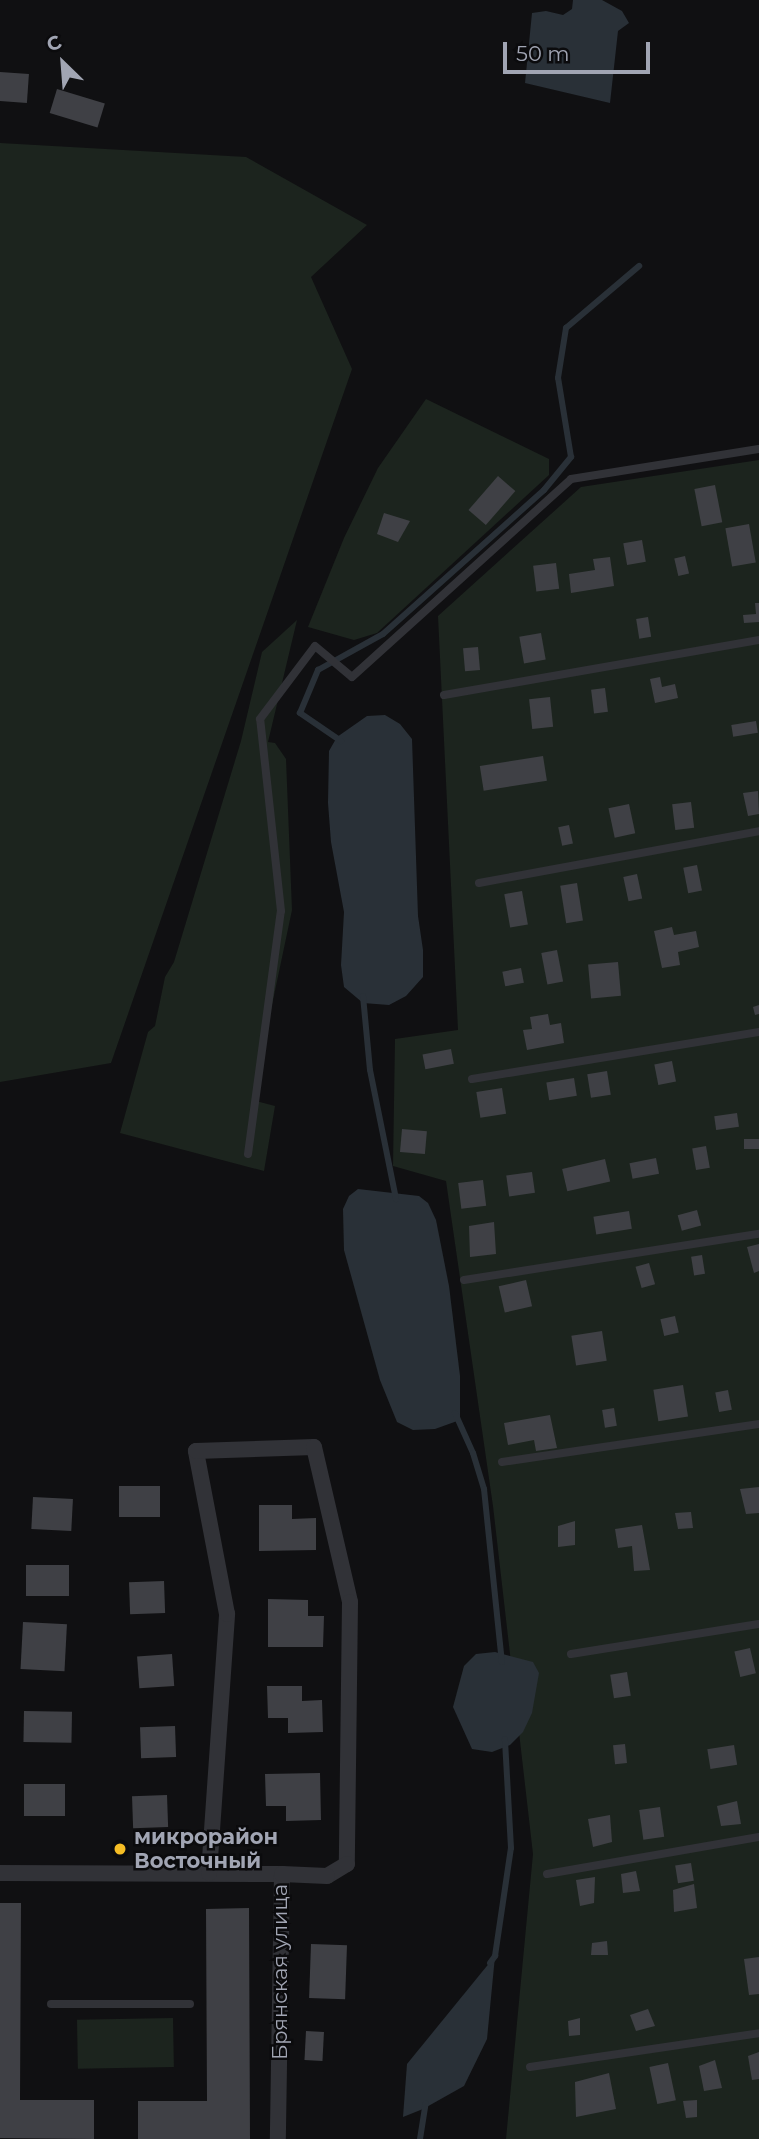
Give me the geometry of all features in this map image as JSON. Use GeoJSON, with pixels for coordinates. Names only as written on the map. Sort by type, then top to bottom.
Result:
{"type":"FeatureCollection","features":[{"type":"Feature","properties":{"kind":"street"},"geometry":{"type":"LineString","coordinates":[[209,1873],[227,1615],[196,1451],[314,1447],[350,1602],[347,1864],[327,1876],[282,1874]]}},
{"type":"Feature","properties":{"kind":"street","name":"Брянская улица"},"geometry":{"type":"LineString","coordinates":[[0,1873],[282,1874],[278,2139]]}},
{"type":"Feature","properties":{"kind":"lane"},"geometry":{"type":"LineString","coordinates":[[248,1154],[281,911],[260,719],[316,646],[352,677],[571,479],[759,449]]}},
{"type":"Feature","properties":{"kind":"lane"},"geometry":{"type":"LineString","coordinates":[[444,695],[759,639]]}},
{"type":"Feature","properties":{"kind":"lane"},"geometry":{"type":"LineString","coordinates":[[479,883],[759,831]]}},
{"type":"Feature","properties":{"kind":"lane"},"geometry":{"type":"LineString","coordinates":[[472,1079],[759,1032]]}},
{"type":"Feature","properties":{"kind":"lane"},"geometry":{"type":"LineString","coordinates":[[464,1280],[759,1234]]}},
{"type":"Feature","properties":{"kind":"lane"},"geometry":{"type":"LineString","coordinates":[[502,1462],[759,1424]]}},
{"type":"Feature","properties":{"kind":"lane"},"geometry":{"type":"LineString","coordinates":[[570,1654],[759,1624]]}},
{"type":"Feature","properties":{"kind":"lane"},"geometry":{"type":"LineString","coordinates":[[547,1874],[759,1837]]}},
{"type":"Feature","properties":{"kind":"lane"},"geometry":{"type":"LineString","coordinates":[[51,2004],[190,2004]]}},
{"type":"Feature","properties":{"kind":"lane"},"geometry":{"type":"LineString","coordinates":[[530,2067],[759,2033]]}},
{"type":"Feature","properties":{"kind":"shaded area"},"geometry":{"type":"Polygon","coordinates":[[[573,0],[602,0],[622,11],[629,23],[618,31],[610,103],[525,83],[532,13],[546,11],[563,15],[572,9],[573,0]]]}},
{"type":"Feature","properties":{"kind":"shaded area"},"geometry":{"type":"Polygon","coordinates":[[[0,143],[246,157],[367,225],[311,277],[352,369],[111,1063],[0,1082],[0,143]]]}},
{"type":"Feature","properties":{"kind":"shaded area"},"geometry":{"type":"Polygon","coordinates":[[[426,399],[549,459],[549,475],[377,633],[354,640],[308,627],[344,538],[378,468],[426,399]]]}},
{"type":"Feature","properties":{"kind":"shaded area"},"geometry":{"type":"Polygon","coordinates":[[[759,460],[759,2139],[506,2139],[533,1854],[493,1506],[446,1181],[393,1166],[395,1039],[458,1030],[438,616],[581,487],[759,460]]]}},
{"type":"Feature","properties":{"kind":"shaded area"},"geometry":{"type":"Polygon","coordinates":[[[297,620],[268,742],[275,743],[286,759],[292,910],[252,1100],[275,1106],[264,1171],[120,1133],[148,1032],[155,1026],[165,977],[174,962],[241,741],[262,652],[297,620]]]}},
{"type":"Feature","properties":{"kind":"shaded area"},"geometry":{"type":"Polygon","coordinates":[[[385,715],[400,724],[412,739],[418,916],[423,950],[423,977],[406,996],[389,1005],[363,1003],[344,987],[341,965],[344,912],[331,842],[328,803],[329,751],[337,737],[367,716],[385,715]]]}},
{"type":"Feature","properties":{"kind":"shaded area"},"geometry":{"type":"Polygon","coordinates":[[[358,1189],[419,1196],[428,1203],[436,1220],[449,1286],[460,1376],[460,1420],[435,1429],[413,1430],[397,1422],[380,1380],[344,1250],[343,1209],[349,1196],[358,1189]]]}},
{"type":"Feature","properties":{"kind":"shaded area"},"geometry":{"type":"Polygon","coordinates":[[[495,1652],[533,1662],[539,1673],[532,1713],[523,1732],[510,1745],[492,1752],[472,1749],[453,1707],[464,1666],[476,1654],[495,1652]]]}},
{"type":"Feature","properties":{"kind":"shaded area"},"geometry":{"type":"Polygon","coordinates":[[[495,1956],[487,2039],[464,2086],[403,2117],[407,2064],[495,1956]]]}},
{"type":"Feature","properties":{"kind":"shaded area"},"geometry":{"type":"Polygon","coordinates":[[[173,2018],[174,2067],[78,2069],[77,2020],[173,2018]]]}},
{"type":"Feature","properties":{"kind":"building"},"geometry":{"type":"Polygon","coordinates":[[[0,72],[29,74],[27,103],[0,101],[0,72]]]}},
{"type":"Feature","properties":{"kind":"building"},"geometry":{"type":"Polygon","coordinates":[[[57,89],[105,104],[98,128],[50,113],[57,89]]]}},
{"type":"Feature","properties":{"kind":"building"},"geometry":{"type":"Polygon","coordinates":[[[498,476],[515,491],[486,525],[468,510],[498,476]]]}},
{"type":"Feature","properties":{"kind":"building"},"geometry":{"type":"Polygon","coordinates":[[[715,485],[722,522],[702,526],[694,489],[715,485]]]}},
{"type":"Feature","properties":{"kind":"building"},"geometry":{"type":"Polygon","coordinates":[[[384,513],[410,521],[398,542],[377,534],[384,513]]]}},
{"type":"Feature","properties":{"kind":"building"},"geometry":{"type":"Polygon","coordinates":[[[749,524],[756,562],[732,567],[725,528],[749,524]]]}},
{"type":"Feature","properties":{"kind":"building"},"geometry":{"type":"Polygon","coordinates":[[[642,540],[646,562],[627,565],[623,543],[642,540]]]}},
{"type":"Feature","properties":{"kind":"building"},"geometry":{"type":"Polygon","coordinates":[[[685,556],[689,574],[678,576],[674,558],[685,556]]]}},
{"type":"Feature","properties":{"kind":"building"},"geometry":{"type":"Polygon","coordinates":[[[610,557],[614,586],[571,593],[569,574],[595,570],[593,559],[610,557]]]}},
{"type":"Feature","properties":{"kind":"building"},"geometry":{"type":"Polygon","coordinates":[[[556,563],[559,589],[536,592],[533,566],[556,563]]]}},
{"type":"Feature","properties":{"kind":"building"},"geometry":{"type":"Polygon","coordinates":[[[755,603],[759,603],[759,622],[744,623],[743,615],[756,614],[755,603]]]}},
{"type":"Feature","properties":{"kind":"building"},"geometry":{"type":"Polygon","coordinates":[[[648,617],[651,637],[639,639],[636,619],[648,617]]]}},
{"type":"Feature","properties":{"kind":"building"},"geometry":{"type":"Polygon","coordinates":[[[541,633],[546,660],[524,663],[519,637],[541,633]]]}},
{"type":"Feature","properties":{"kind":"building"},"geometry":{"type":"Polygon","coordinates":[[[478,647],[480,670],[465,671],[463,648],[478,647]]]}},
{"type":"Feature","properties":{"kind":"building"},"geometry":{"type":"Polygon","coordinates":[[[660,677],[662,687],[675,684],[678,698],[655,703],[650,679],[660,677]]]}},
{"type":"Feature","properties":{"kind":"building"},"geometry":{"type":"Polygon","coordinates":[[[605,688],[608,712],[594,714],[591,690],[605,688]]]}},
{"type":"Feature","properties":{"kind":"building"},"geometry":{"type":"Polygon","coordinates":[[[550,697],[553,727],[532,729],[529,699],[550,697]]]}},
{"type":"Feature","properties":{"kind":"building"},"geometry":{"type":"Polygon","coordinates":[[[756,721],[758,733],[733,737],[731,725],[756,721]]]}},
{"type":"Feature","properties":{"kind":"building"},"geometry":{"type":"Polygon","coordinates":[[[543,756],[547,781],[484,791],[480,766],[543,756]]]}},
{"type":"Feature","properties":{"kind":"building"},"geometry":{"type":"Polygon","coordinates":[[[758,791],[759,814],[748,816],[743,793],[758,791]]]}},
{"type":"Feature","properties":{"kind":"building"},"geometry":{"type":"Polygon","coordinates":[[[691,802],[694,828],[675,830],[672,804],[691,802]]]}},
{"type":"Feature","properties":{"kind":"building"},"geometry":{"type":"Polygon","coordinates":[[[629,804],[635,833],[615,838],[608,808],[629,804]]]}},
{"type":"Feature","properties":{"kind":"building"},"geometry":{"type":"Polygon","coordinates":[[[569,825],[573,844],[562,846],[558,827],[569,825]]]}},
{"type":"Feature","properties":{"kind":"building"},"geometry":{"type":"Polygon","coordinates":[[[697,865],[702,891],[688,893],[683,868],[697,865]]]}},
{"type":"Feature","properties":{"kind":"building"},"geometry":{"type":"Polygon","coordinates":[[[637,874],[642,898],[629,901],[623,877],[637,874]]]}},
{"type":"Feature","properties":{"kind":"building"},"geometry":{"type":"Polygon","coordinates":[[[577,883],[583,921],[566,923],[560,886],[577,883]]]}},
{"type":"Feature","properties":{"kind":"building"},"geometry":{"type":"Polygon","coordinates":[[[522,891],[528,924],[510,928],[504,894],[522,891]]]}},
{"type":"Feature","properties":{"kind":"building"},"geometry":{"type":"Polygon","coordinates":[[[672,927],[674,935],[696,931],[699,947],[678,952],[680,965],[662,968],[654,931],[672,927]]]}},
{"type":"Feature","properties":{"kind":"building"},"geometry":{"type":"Polygon","coordinates":[[[557,950],[563,981],[547,984],[541,953],[557,950]]]}},
{"type":"Feature","properties":{"kind":"building"},"geometry":{"type":"Polygon","coordinates":[[[618,962],[621,996],[591,998],[588,965],[618,962]]]}},
{"type":"Feature","properties":{"kind":"building"},"geometry":{"type":"Polygon","coordinates":[[[521,968],[524,983],[505,986],[502,972],[521,968]]]}},
{"type":"Feature","properties":{"kind":"building"},"geometry":{"type":"Polygon","coordinates":[[[759,1005],[759,1014],[755,1015],[753,1007],[759,1005]]]}},
{"type":"Feature","properties":{"kind":"building"},"geometry":{"type":"Polygon","coordinates":[[[548,1014],[550,1025],[561,1023],[564,1043],[527,1050],[523,1030],[532,1029],[530,1017],[548,1014]]]}},
{"type":"Feature","properties":{"kind":"building"},"geometry":{"type":"Polygon","coordinates":[[[451,1049],[454,1064],[425,1069],[423,1055],[451,1049]]]}},
{"type":"Feature","properties":{"kind":"building"},"geometry":{"type":"Polygon","coordinates":[[[672,1061],[676,1082],[658,1085],[654,1064],[672,1061]]]}},
{"type":"Feature","properties":{"kind":"building"},"geometry":{"type":"Polygon","coordinates":[[[607,1071],[611,1095],[591,1098],[587,1074],[607,1071]]]}},
{"type":"Feature","properties":{"kind":"building"},"geometry":{"type":"Polygon","coordinates":[[[574,1078],[577,1096],[549,1100],[546,1082],[574,1078]]]}},
{"type":"Feature","properties":{"kind":"building"},"geometry":{"type":"Polygon","coordinates":[[[502,1088],[506,1114],[480,1118],[476,1092],[502,1088]]]}},
{"type":"Feature","properties":{"kind":"building"},"geometry":{"type":"Polygon","coordinates":[[[737,1113],[739,1127],[716,1130],[714,1116],[737,1113]]]}},
{"type":"Feature","properties":{"kind":"building"},"geometry":{"type":"Polygon","coordinates":[[[402,1129],[427,1131],[425,1154],[400,1152],[402,1129]]]}},
{"type":"Feature","properties":{"kind":"building"},"geometry":{"type":"Polygon","coordinates":[[[744,1139],[759,1139],[759,1149],[744,1149],[744,1139]]]}},
{"type":"Feature","properties":{"kind":"building"},"geometry":{"type":"Polygon","coordinates":[[[706,1146],[710,1168],[696,1170],[692,1148],[706,1146]]]}},
{"type":"Feature","properties":{"kind":"building"},"geometry":{"type":"Polygon","coordinates":[[[656,1158],[659,1174],[633,1179],[629,1163],[656,1158]]]}},
{"type":"Feature","properties":{"kind":"building"},"geometry":{"type":"Polygon","coordinates":[[[605,1159],[610,1181],[567,1191],[562,1169],[605,1159]]]}},
{"type":"Feature","properties":{"kind":"building"},"geometry":{"type":"Polygon","coordinates":[[[532,1172],[535,1193],[509,1196],[506,1176],[532,1172]]]}},
{"type":"Feature","properties":{"kind":"building"},"geometry":{"type":"Polygon","coordinates":[[[483,1180],[486,1206],[461,1209],[458,1183],[483,1180]]]}},
{"type":"Feature","properties":{"kind":"building"},"geometry":{"type":"Polygon","coordinates":[[[697,1210],[701,1225],[682,1231],[678,1215],[697,1210]]]}},
{"type":"Feature","properties":{"kind":"building"},"geometry":{"type":"Polygon","coordinates":[[[629,1211],[632,1229],[596,1234],[593,1217],[629,1211]]]}},
{"type":"Feature","properties":{"kind":"building"},"geometry":{"type":"Polygon","coordinates":[[[494,1222],[496,1254],[470,1257],[469,1226],[494,1222]]]}},
{"type":"Feature","properties":{"kind":"building"},"geometry":{"type":"Polygon","coordinates":[[[759,1244],[759,1271],[754,1273],[747,1247],[759,1244]]]}},
{"type":"Feature","properties":{"kind":"building"},"geometry":{"type":"Polygon","coordinates":[[[702,1255],[705,1274],[694,1275],[691,1257],[702,1255]]]}},
{"type":"Feature","properties":{"kind":"building"},"geometry":{"type":"Polygon","coordinates":[[[649,1263],[655,1284],[642,1288],[636,1267],[649,1263]]]}},
{"type":"Feature","properties":{"kind":"building"},"geometry":{"type":"Polygon","coordinates":[[[526,1280],[532,1306],[505,1313],[499,1286],[526,1280]]]}},
{"type":"Feature","properties":{"kind":"building"},"geometry":{"type":"Polygon","coordinates":[[[675,1316],[679,1333],[664,1336],[660,1319],[675,1316]]]}},
{"type":"Feature","properties":{"kind":"building"},"geometry":{"type":"Polygon","coordinates":[[[602,1331],[607,1361],[576,1365],[571,1336],[602,1331]]]}},
{"type":"Feature","properties":{"kind":"building"},"geometry":{"type":"Polygon","coordinates":[[[683,1385],[688,1417],[658,1421],[653,1390],[683,1385]]]}},
{"type":"Feature","properties":{"kind":"building"},"geometry":{"type":"Polygon","coordinates":[[[728,1390],[732,1410],[719,1412],[715,1392],[728,1390]]]}},
{"type":"Feature","properties":{"kind":"building"},"geometry":{"type":"Polygon","coordinates":[[[614,1408],[617,1426],[605,1428],[602,1410],[614,1408]]]}},
{"type":"Feature","properties":{"kind":"building"},"geometry":{"type":"Polygon","coordinates":[[[550,1415],[557,1448],[536,1451],[534,1440],[508,1445],[504,1423],[550,1415]]]}},
{"type":"Feature","properties":{"kind":"building"},"geometry":{"type":"Polygon","coordinates":[[[119,1486],[160,1486],[160,1517],[119,1517],[119,1486]]]}},
{"type":"Feature","properties":{"kind":"building"},"geometry":{"type":"Polygon","coordinates":[[[759,1487],[759,1513],[746,1514],[740,1489],[759,1487]]]}},
{"type":"Feature","properties":{"kind":"building"},"geometry":{"type":"Polygon","coordinates":[[[33,1497],[73,1499],[71,1531],[31,1529],[33,1497]]]}},
{"type":"Feature","properties":{"kind":"building"},"geometry":{"type":"Polygon","coordinates":[[[259,1505],[292,1505],[292,1519],[316,1518],[316,1550],[259,1551],[259,1505]]]}},
{"type":"Feature","properties":{"kind":"building"},"geometry":{"type":"Polygon","coordinates":[[[691,1512],[693,1528],[678,1529],[675,1513],[691,1512]]]}},
{"type":"Feature","properties":{"kind":"building"},"geometry":{"type":"Polygon","coordinates":[[[575,1521],[575,1545],[558,1547],[558,1526],[575,1521]]]}},
{"type":"Feature","properties":{"kind":"building"},"geometry":{"type":"Polygon","coordinates":[[[642,1525],[650,1570],[634,1571],[632,1546],[618,1548],[615,1529],[642,1525]]]}},
{"type":"Feature","properties":{"kind":"building"},"geometry":{"type":"Polygon","coordinates":[[[26,1565],[69,1565],[69,1596],[26,1596],[26,1565]]]}},
{"type":"Feature","properties":{"kind":"building"},"geometry":{"type":"Polygon","coordinates":[[[164,1581],[165,1613],[130,1614],[129,1582],[164,1581]]]}},
{"type":"Feature","properties":{"kind":"building"},"geometry":{"type":"Polygon","coordinates":[[[268,1599],[308,1600],[308,1616],[324,1616],[323,1647],[268,1647],[268,1599]]]}},
{"type":"Feature","properties":{"kind":"building"},"geometry":{"type":"Polygon","coordinates":[[[23,1622],[67,1624],[64,1671],[21,1669],[23,1622]]]}},
{"type":"Feature","properties":{"kind":"building"},"geometry":{"type":"Polygon","coordinates":[[[750,1648],[756,1673],[740,1677],[734,1652],[750,1648]]]}},
{"type":"Feature","properties":{"kind":"building"},"geometry":{"type":"Polygon","coordinates":[[[172,1654],[174,1686],[139,1688],[137,1656],[172,1654]]]}},
{"type":"Feature","properties":{"kind":"building"},"geometry":{"type":"Polygon","coordinates":[[[627,1672],[631,1696],[614,1698],[610,1675],[627,1672]]]}},
{"type":"Feature","properties":{"kind":"building"},"geometry":{"type":"Polygon","coordinates":[[[267,1686],[302,1686],[302,1701],[322,1700],[323,1732],[288,1733],[288,1718],[268,1718],[267,1686]]]}},
{"type":"Feature","properties":{"kind":"building"},"geometry":{"type":"Polygon","coordinates":[[[24,1711],[72,1712],[71,1743],[23,1742],[24,1711]]]}},
{"type":"Feature","properties":{"kind":"building"},"geometry":{"type":"Polygon","coordinates":[[[175,1726],[176,1757],[141,1758],[140,1727],[175,1726]]]}},
{"type":"Feature","properties":{"kind":"building"},"geometry":{"type":"Polygon","coordinates":[[[625,1744],[627,1763],[615,1764],[613,1745],[625,1744]]]}},
{"type":"Feature","properties":{"kind":"building"},"geometry":{"type":"Polygon","coordinates":[[[734,1745],[737,1765],[710,1769],[707,1749],[734,1745]]]}},
{"type":"Feature","properties":{"kind":"building"},"geometry":{"type":"Polygon","coordinates":[[[320,1773],[321,1820],[286,1821],[286,1806],[266,1806],[265,1774],[320,1773]]]}},
{"type":"Feature","properties":{"kind":"building"},"geometry":{"type":"Polygon","coordinates":[[[24,1784],[65,1784],[65,1816],[24,1816],[24,1784]]]}},
{"type":"Feature","properties":{"kind":"building"},"geometry":{"type":"Polygon","coordinates":[[[167,1795],[168,1827],[133,1828],[132,1796],[167,1795]]]}},
{"type":"Feature","properties":{"kind":"building"},"geometry":{"type":"Polygon","coordinates":[[[737,1801],[741,1824],[721,1826],[717,1806],[737,1801]]]}},
{"type":"Feature","properties":{"kind":"building"},"geometry":{"type":"Polygon","coordinates":[[[660,1807],[664,1837],[643,1840],[639,1810],[660,1807]]]}},
{"type":"Feature","properties":{"kind":"building"},"geometry":{"type":"Polygon","coordinates":[[[610,1815],[612,1842],[593,1847],[588,1819],[610,1815]]]}},
{"type":"Feature","properties":{"kind":"building"},"geometry":{"type":"Polygon","coordinates":[[[691,1863],[694,1881],[678,1883],[675,1866],[691,1863]]]}},
{"type":"Feature","properties":{"kind":"building"},"geometry":{"type":"Polygon","coordinates":[[[636,1871],[640,1891],[623,1893],[621,1874],[636,1871]]]}},
{"type":"Feature","properties":{"kind":"building"},"geometry":{"type":"Polygon","coordinates":[[[595,1877],[594,1903],[580,1906],[576,1880],[595,1877]]]}},
{"type":"Feature","properties":{"kind":"building"},"geometry":{"type":"Polygon","coordinates":[[[694,1884],[697,1908],[674,1912],[673,1890],[694,1884]]]}},
{"type":"Feature","properties":{"kind":"building"},"geometry":{"type":"Polygon","coordinates":[[[0,1903],[21,1903],[20,2100],[94,2100],[94,2139],[0,2138],[0,1903]]]}},
{"type":"Feature","properties":{"kind":"building"},"geometry":{"type":"Polygon","coordinates":[[[249,1908],[250,2139],[138,2139],[138,2101],[207,2101],[206,1909],[249,1908]]]}},
{"type":"Feature","properties":{"kind":"building"},"geometry":{"type":"Polygon","coordinates":[[[607,1941],[608,1955],[591,1955],[592,1943],[607,1941]]]}},
{"type":"Feature","properties":{"kind":"building"},"geometry":{"type":"Polygon","coordinates":[[[311,1944],[347,1945],[345,1999],[309,1998],[311,1944]]]}},
{"type":"Feature","properties":{"kind":"building"},"geometry":{"type":"Polygon","coordinates":[[[759,1957],[759,1994],[749,1995],[744,1959],[759,1957]]]}},
{"type":"Feature","properties":{"kind":"building"},"geometry":{"type":"Polygon","coordinates":[[[648,2009],[655,2026],[636,2031],[630,2015],[648,2009]]]}},
{"type":"Feature","properties":{"kind":"building"},"geometry":{"type":"Polygon","coordinates":[[[580,2018],[580,2035],[569,2036],[568,2021],[580,2018]]]}},
{"type":"Feature","properties":{"kind":"building"},"geometry":{"type":"Polygon","coordinates":[[[306,2031],[324,2032],[322,2061],[304,2060],[306,2031]]]}},
{"type":"Feature","properties":{"kind":"building"},"geometry":{"type":"Polygon","coordinates":[[[759,2052],[759,2079],[752,2080],[748,2056],[759,2052]]]}},
{"type":"Feature","properties":{"kind":"building"},"geometry":{"type":"Polygon","coordinates":[[[715,2060],[722,2088],[704,2091],[699,2066],[715,2060]]]}},
{"type":"Feature","properties":{"kind":"building"},"geometry":{"type":"Polygon","coordinates":[[[668,2063],[676,2100],[657,2104],[649,2067],[668,2063]]]}},
{"type":"Feature","properties":{"kind":"building"},"geometry":{"type":"Polygon","coordinates":[[[609,2073],[616,2109],[576,2117],[575,2082],[609,2073]]]}},
{"type":"Feature","properties":{"kind":"building"},"geometry":{"type":"Polygon","coordinates":[[[697,2100],[697,2117],[686,2118],[683,2101],[697,2100]]]}},
{"type":"Feature","properties":{"kind":"waterway"},"geometry":{"type":"LineString","coordinates":[[341,741],[300,713],[318,670],[383,634],[544,490],[571,457],[558,378],[566,328],[639,266]]}},
{"type":"Feature","properties":{"kind":"waterway"},"geometry":{"type":"LineString","coordinates":[[363,996],[370,1070],[396,1199]]}},
{"type":"Feature","properties":{"kind":"waterway"},"geometry":{"type":"LineString","coordinates":[[455,1413],[473,1453],[484,1489],[502,1662]]}},
{"type":"Feature","properties":{"kind":"waterway"},"geometry":{"type":"LineString","coordinates":[[490,1963],[495,1956],[511,1848],[505,1739]]}},
{"type":"Feature","properties":{"kind":"waterway"},"geometry":{"type":"LineString","coordinates":[[420,2139],[426,2103]]}},
{"type":"Feature","properties":{"kind":"place","name":"микрорайон Восточный"},"geometry":{"type":"Point","coordinates":[120,1849]}}]}
